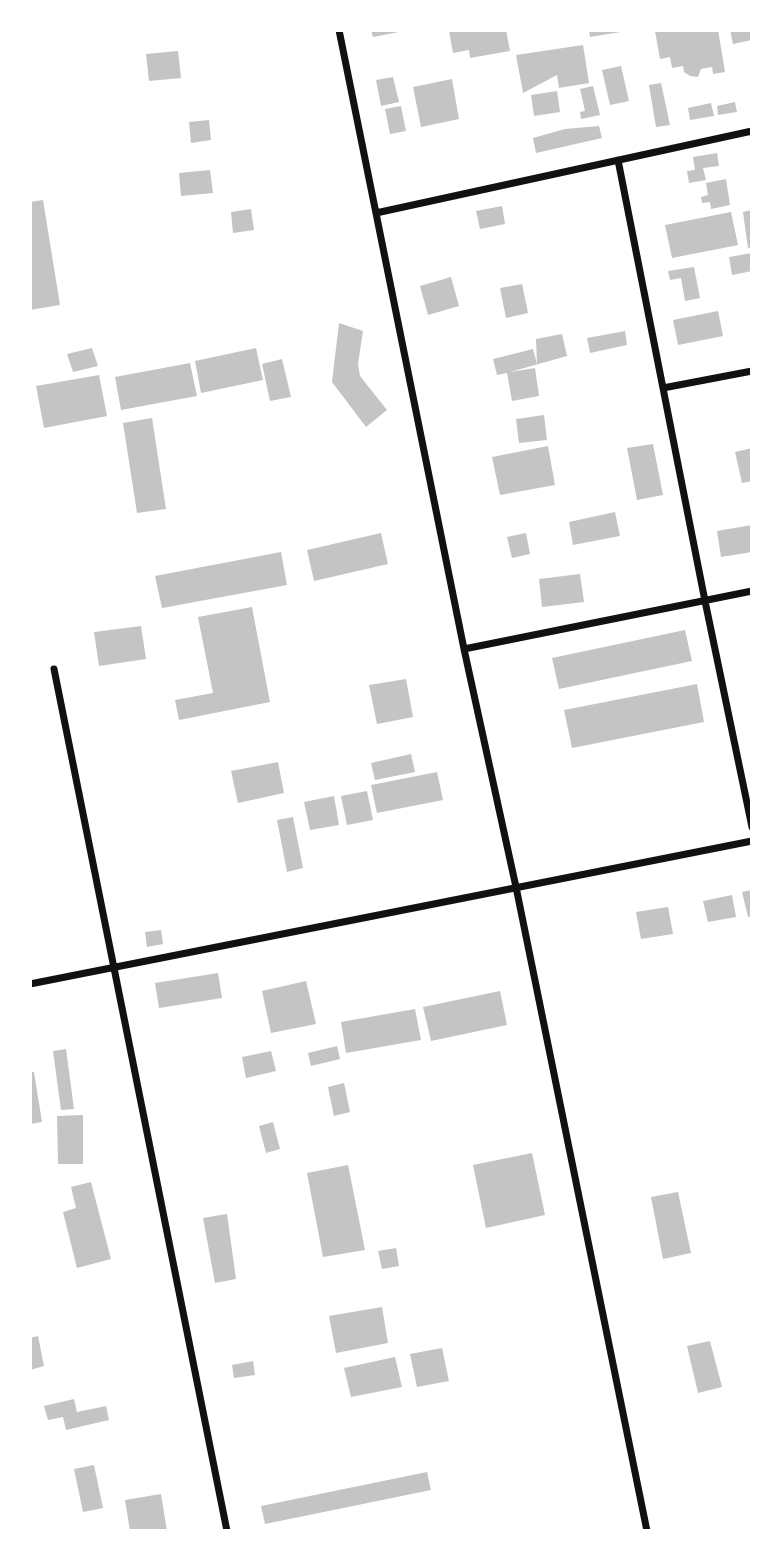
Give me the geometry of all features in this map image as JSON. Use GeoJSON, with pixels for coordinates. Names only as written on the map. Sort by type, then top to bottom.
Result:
{"type":"FeatureCollection","features":[{"type":"Feature","properties":{"kind":"street"},"geometry":{"type":"LineString","coordinates":[[339,30],[647,1531]]}},
{"type":"Feature","properties":{"kind":"street"},"geometry":{"type":"LineString","coordinates":[[376,213],[752,131]]}},
{"type":"Feature","properties":{"kind":"street"},"geometry":{"type":"LineString","coordinates":[[618,160],[752,827]]}},
{"type":"Feature","properties":{"kind":"street"},"geometry":{"type":"LineString","coordinates":[[663,388],[752,372]]}},
{"type":"Feature","properties":{"kind":"street"},"geometry":{"type":"LineString","coordinates":[[464,649],[752,591]]}},
{"type":"Feature","properties":{"kind":"street"},"geometry":{"type":"LineString","coordinates":[[54,669],[227,1531]]}},
{"type":"Feature","properties":{"kind":"street"},"geometry":{"type":"LineString","coordinates":[[30,984],[752,841]]}},
{"type":"Feature","properties":{"kind":"building"},"geometry":{"type":"Polygon","coordinates":[[[371,30],[404,30],[404,31],[373,37],[371,30]]]}},
{"type":"Feature","properties":{"kind":"building"},"geometry":{"type":"Polygon","coordinates":[[[506,30],[510,51],[470,58],[469,50],[453,53],[449,31],[506,30]]]}},
{"type":"Feature","properties":{"kind":"building"},"geometry":{"type":"Polygon","coordinates":[[[589,30],[627,30],[627,31],[590,37],[589,30]]]}},
{"type":"Feature","properties":{"kind":"building"},"geometry":{"type":"Polygon","coordinates":[[[718,30],[725,72],[713,74],[712,67],[701,69],[698,77],[684,72],[683,66],[672,68],[670,57],[660,59],[655,31],[718,30]]]}},
{"type":"Feature","properties":{"kind":"building"},"geometry":{"type":"Polygon","coordinates":[[[730,30],[752,30],[752,40],[733,44],[730,30]]]}},
{"type":"Feature","properties":{"kind":"building"},"geometry":{"type":"Polygon","coordinates":[[[583,45],[589,83],[559,88],[557,75],[523,93],[516,55],[583,45]]]}},
{"type":"Feature","properties":{"kind":"building"},"geometry":{"type":"Polygon","coordinates":[[[178,51],[181,78],[149,81],[146,54],[178,51]]]}},
{"type":"Feature","properties":{"kind":"building"},"geometry":{"type":"Polygon","coordinates":[[[621,66],[629,101],[610,105],[602,70],[621,66]]]}},
{"type":"Feature","properties":{"kind":"building"},"geometry":{"type":"Polygon","coordinates":[[[393,77],[399,102],[381,106],[376,80],[393,77]]]}},
{"type":"Feature","properties":{"kind":"building"},"geometry":{"type":"Polygon","coordinates":[[[452,79],[459,119],[421,127],[413,87],[452,79]]]}},
{"type":"Feature","properties":{"kind":"building"},"geometry":{"type":"Polygon","coordinates":[[[661,83],[670,125],[656,127],[649,85],[661,83]]]}},
{"type":"Feature","properties":{"kind":"building"},"geometry":{"type":"Polygon","coordinates":[[[593,86],[600,115],[581,119],[580,112],[585,111],[580,89],[593,86]]]}},
{"type":"Feature","properties":{"kind":"building"},"geometry":{"type":"Polygon","coordinates":[[[557,91],[560,112],[534,116],[531,95],[557,91]]]}},
{"type":"Feature","properties":{"kind":"building"},"geometry":{"type":"Polygon","coordinates":[[[735,102],[737,112],[718,115],[717,106],[735,102]]]}},
{"type":"Feature","properties":{"kind":"building"},"geometry":{"type":"Polygon","coordinates":[[[711,103],[714,116],[690,120],[688,108],[711,103]]]}},
{"type":"Feature","properties":{"kind":"building"},"geometry":{"type":"Polygon","coordinates":[[[401,106],[406,131],[390,134],[385,109],[401,106]]]}},
{"type":"Feature","properties":{"kind":"building"},"geometry":{"type":"Polygon","coordinates":[[[209,120],[211,140],[191,143],[189,122],[209,120]]]}},
{"type":"Feature","properties":{"kind":"building"},"geometry":{"type":"Polygon","coordinates":[[[599,126],[602,138],[536,153],[533,138],[565,129],[599,126]]]}},
{"type":"Feature","properties":{"kind":"building"},"geometry":{"type":"Polygon","coordinates":[[[717,153],[719,166],[703,168],[706,180],[689,183],[687,171],[695,170],[693,157],[717,153]]]}},
{"type":"Feature","properties":{"kind":"building"},"geometry":{"type":"Polygon","coordinates":[[[210,170],[213,193],[181,196],[179,173],[210,170]]]}},
{"type":"Feature","properties":{"kind":"building"},"geometry":{"type":"Polygon","coordinates":[[[726,179],[730,205],[711,209],[710,202],[702,203],[701,197],[708,195],[706,183],[726,179]]]}},
{"type":"Feature","properties":{"kind":"building"},"geometry":{"type":"Polygon","coordinates":[[[43,200],[60,305],[30,310],[30,202],[43,200]]]}},
{"type":"Feature","properties":{"kind":"building"},"geometry":{"type":"Polygon","coordinates":[[[502,206],[505,224],[480,229],[476,211],[502,206]]]}},
{"type":"Feature","properties":{"kind":"building"},"geometry":{"type":"Polygon","coordinates":[[[251,209],[254,230],[233,233],[231,212],[251,209]]]}},
{"type":"Feature","properties":{"kind":"building"},"geometry":{"type":"Polygon","coordinates":[[[752,210],[752,247],[748,248],[743,212],[752,210]]]}},
{"type":"Feature","properties":{"kind":"building"},"geometry":{"type":"Polygon","coordinates":[[[731,212],[738,245],[672,258],[665,225],[731,212]]]}},
{"type":"Feature","properties":{"kind":"building"},"geometry":{"type":"Polygon","coordinates":[[[752,253],[752,271],[732,275],[729,257],[752,253]]]}},
{"type":"Feature","properties":{"kind":"building"},"geometry":{"type":"Polygon","coordinates":[[[694,267],[700,298],[685,301],[681,278],[670,280],[668,271],[694,267]]]}},
{"type":"Feature","properties":{"kind":"building"},"geometry":{"type":"Polygon","coordinates":[[[451,277],[459,306],[428,315],[420,286],[451,277]]]}},
{"type":"Feature","properties":{"kind":"building"},"geometry":{"type":"Polygon","coordinates":[[[522,284],[528,313],[506,318],[500,288],[522,284]]]}},
{"type":"Feature","properties":{"kind":"building"},"geometry":{"type":"Polygon","coordinates":[[[718,311],[723,336],[678,345],[673,320],[718,311]]]}},
{"type":"Feature","properties":{"kind":"building"},"geometry":{"type":"Polygon","coordinates":[[[339,323],[363,331],[358,364],[360,376],[387,410],[366,427],[332,382],[339,323]]]}},
{"type":"Feature","properties":{"kind":"building"},"geometry":{"type":"Polygon","coordinates":[[[625,331],[627,345],[590,353],[587,338],[625,331]]]}},
{"type":"Feature","properties":{"kind":"building"},"geometry":{"type":"Polygon","coordinates":[[[562,334],[567,356],[510,372],[535,368],[539,396],[512,401],[507,373],[497,375],[493,359],[533,349],[537,364],[536,339],[562,334]]]}},
{"type":"Feature","properties":{"kind":"building"},"geometry":{"type":"Polygon","coordinates":[[[92,348],[98,366],[73,372],[67,354],[92,348]]]}},
{"type":"Feature","properties":{"kind":"building"},"geometry":{"type":"Polygon","coordinates":[[[256,348],[263,380],[201,393],[195,361],[256,348]]]}},
{"type":"Feature","properties":{"kind":"building"},"geometry":{"type":"Polygon","coordinates":[[[282,359],[291,397],[270,401],[262,364],[282,359]]]}},
{"type":"Feature","properties":{"kind":"building"},"geometry":{"type":"Polygon","coordinates":[[[190,363],[197,396],[121,410],[115,377],[190,363]]]}},
{"type":"Feature","properties":{"kind":"building"},"geometry":{"type":"Polygon","coordinates":[[[99,375],[107,416],[44,428],[36,386],[99,375]]]}},
{"type":"Feature","properties":{"kind":"building"},"geometry":{"type":"Polygon","coordinates":[[[544,415],[547,440],[519,443],[516,419],[544,415]]]}},
{"type":"Feature","properties":{"kind":"building"},"geometry":{"type":"Polygon","coordinates":[[[152,418],[166,509],[137,513],[123,423],[152,418]]]}},
{"type":"Feature","properties":{"kind":"building"},"geometry":{"type":"Polygon","coordinates":[[[653,444],[663,495],[637,500],[627,448],[653,444]]]}},
{"type":"Feature","properties":{"kind":"building"},"geometry":{"type":"Polygon","coordinates":[[[548,446],[555,485],[500,495],[492,457],[548,446]]]}},
{"type":"Feature","properties":{"kind":"building"},"geometry":{"type":"Polygon","coordinates":[[[752,448],[752,481],[742,483],[735,452],[752,448]]]}},
{"type":"Feature","properties":{"kind":"building"},"geometry":{"type":"Polygon","coordinates":[[[615,512],[620,536],[573,545],[569,522],[615,512]]]}},
{"type":"Feature","properties":{"kind":"building"},"geometry":{"type":"Polygon","coordinates":[[[752,525],[752,552],[721,557],[717,531],[752,525]]]}},
{"type":"Feature","properties":{"kind":"building"},"geometry":{"type":"Polygon","coordinates":[[[381,533],[388,564],[314,581],[307,550],[381,533]]]}},
{"type":"Feature","properties":{"kind":"building"},"geometry":{"type":"Polygon","coordinates":[[[526,533],[530,554],[512,558],[507,537],[526,533]]]}},
{"type":"Feature","properties":{"kind":"building"},"geometry":{"type":"Polygon","coordinates":[[[281,552],[287,585],[162,608],[155,576],[281,552]]]}},
{"type":"Feature","properties":{"kind":"building"},"geometry":{"type":"Polygon","coordinates":[[[580,574],[584,602],[542,607],[539,579],[580,574]]]}},
{"type":"Feature","properties":{"kind":"building"},"geometry":{"type":"Polygon","coordinates":[[[252,607],[270,702],[179,720],[175,700],[213,693],[198,617],[252,607]]]}},
{"type":"Feature","properties":{"kind":"building"},"geometry":{"type":"Polygon","coordinates":[[[141,626],[146,659],[99,666],[94,632],[141,626]]]}},
{"type":"Feature","properties":{"kind":"building"},"geometry":{"type":"Polygon","coordinates":[[[685,630],[692,661],[559,689],[552,658],[685,630]]]}},
{"type":"Feature","properties":{"kind":"building"},"geometry":{"type":"Polygon","coordinates":[[[406,679],[413,717],[377,724],[369,685],[406,679]]]}},
{"type":"Feature","properties":{"kind":"building"},"geometry":{"type":"Polygon","coordinates":[[[697,684],[704,722],[572,748],[564,710],[697,684]]]}},
{"type":"Feature","properties":{"kind":"building"},"geometry":{"type":"Polygon","coordinates":[[[411,754],[415,772],[375,780],[371,763],[411,754]]]}},
{"type":"Feature","properties":{"kind":"building"},"geometry":{"type":"Polygon","coordinates":[[[278,762],[284,793],[238,803],[231,771],[278,762]]]}},
{"type":"Feature","properties":{"kind":"building"},"geometry":{"type":"Polygon","coordinates":[[[437,772],[443,800],[377,813],[371,785],[437,772]]]}},
{"type":"Feature","properties":{"kind":"building"},"geometry":{"type":"Polygon","coordinates":[[[367,791],[373,820],[347,825],[341,796],[367,791]]]}},
{"type":"Feature","properties":{"kind":"building"},"geometry":{"type":"Polygon","coordinates":[[[334,796],[339,825],[310,830],[304,802],[334,796]]]}},
{"type":"Feature","properties":{"kind":"building"},"geometry":{"type":"Polygon","coordinates":[[[293,817],[303,868],[287,872],[277,820],[293,817]]]}},
{"type":"Feature","properties":{"kind":"building"},"geometry":{"type":"Polygon","coordinates":[[[752,890],[752,916],[748,917],[742,892],[752,890]]]}},
{"type":"Feature","properties":{"kind":"building"},"geometry":{"type":"Polygon","coordinates":[[[732,895],[736,917],[708,922],[703,901],[732,895]]]}},
{"type":"Feature","properties":{"kind":"building"},"geometry":{"type":"Polygon","coordinates":[[[668,907],[673,934],[641,939],[636,912],[668,907]]]}},
{"type":"Feature","properties":{"kind":"building"},"geometry":{"type":"Polygon","coordinates":[[[161,930],[163,944],[147,947],[145,932],[161,930]]]}},
{"type":"Feature","properties":{"kind":"building"},"geometry":{"type":"Polygon","coordinates":[[[218,973],[222,998],[159,1008],[155,983],[218,973]]]}},
{"type":"Feature","properties":{"kind":"building"},"geometry":{"type":"Polygon","coordinates":[[[306,981],[316,1024],[271,1033],[262,991],[306,981]]]}},
{"type":"Feature","properties":{"kind":"building"},"geometry":{"type":"Polygon","coordinates":[[[500,991],[507,1025],[431,1041],[423,1007],[500,991]]]}},
{"type":"Feature","properties":{"kind":"building"},"geometry":{"type":"Polygon","coordinates":[[[415,1009],[421,1040],[346,1053],[341,1022],[415,1009]]]}},
{"type":"Feature","properties":{"kind":"building"},"geometry":{"type":"Polygon","coordinates":[[[337,1046],[340,1059],[311,1066],[308,1053],[337,1046]]]}},
{"type":"Feature","properties":{"kind":"building"},"geometry":{"type":"Polygon","coordinates":[[[66,1049],[74,1109],[61,1110],[53,1051],[66,1049]]]}},
{"type":"Feature","properties":{"kind":"building"},"geometry":{"type":"Polygon","coordinates":[[[271,1051],[276,1071],[246,1078],[242,1057],[271,1051]]]}},
{"type":"Feature","properties":{"kind":"building"},"geometry":{"type":"Polygon","coordinates":[[[30,1072],[34,1072],[42,1122],[30,1124],[30,1072]]]}},
{"type":"Feature","properties":{"kind":"building"},"geometry":{"type":"Polygon","coordinates":[[[344,1083],[350,1112],[334,1116],[328,1087],[344,1083]]]}},
{"type":"Feature","properties":{"kind":"building"},"geometry":{"type":"Polygon","coordinates":[[[83,1115],[83,1164],[58,1164],[57,1116],[83,1115]]]}},
{"type":"Feature","properties":{"kind":"building"},"geometry":{"type":"Polygon","coordinates":[[[273,1122],[280,1149],[266,1153],[259,1126],[273,1122]]]}},
{"type":"Feature","properties":{"kind":"building"},"geometry":{"type":"Polygon","coordinates":[[[532,1153],[545,1215],[486,1228],[473,1165],[532,1153]]]}},
{"type":"Feature","properties":{"kind":"building"},"geometry":{"type":"Polygon","coordinates":[[[348,1165],[365,1250],[323,1257],[307,1173],[348,1165]]]}},
{"type":"Feature","properties":{"kind":"building"},"geometry":{"type":"Polygon","coordinates":[[[91,1182],[111,1259],[77,1268],[63,1212],[76,1208],[71,1187],[91,1182]]]}},
{"type":"Feature","properties":{"kind":"building"},"geometry":{"type":"Polygon","coordinates":[[[678,1192],[691,1253],[663,1259],[651,1197],[678,1192]]]}},
{"type":"Feature","properties":{"kind":"building"},"geometry":{"type":"Polygon","coordinates":[[[227,1214],[236,1279],[215,1283],[203,1218],[227,1214]]]}},
{"type":"Feature","properties":{"kind":"building"},"geometry":{"type":"Polygon","coordinates":[[[396,1248],[399,1266],[382,1269],[378,1251],[396,1248]]]}},
{"type":"Feature","properties":{"kind":"building"},"geometry":{"type":"Polygon","coordinates":[[[382,1307],[388,1343],[336,1353],[329,1316],[382,1307]]]}},
{"type":"Feature","properties":{"kind":"building"},"geometry":{"type":"Polygon","coordinates":[[[38,1336],[44,1366],[30,1370],[30,1338],[38,1336]]]}},
{"type":"Feature","properties":{"kind":"building"},"geometry":{"type":"Polygon","coordinates":[[[710,1341],[722,1387],[698,1393],[687,1346],[710,1341]]]}},
{"type":"Feature","properties":{"kind":"building"},"geometry":{"type":"Polygon","coordinates":[[[442,1348],[449,1381],[417,1387],[410,1354],[442,1348]]]}},
{"type":"Feature","properties":{"kind":"building"},"geometry":{"type":"Polygon","coordinates":[[[395,1357],[402,1387],[351,1397],[344,1368],[395,1357]]]}},
{"type":"Feature","properties":{"kind":"building"},"geometry":{"type":"Polygon","coordinates":[[[253,1361],[255,1375],[234,1378],[232,1365],[253,1361]]]}},
{"type":"Feature","properties":{"kind":"building"},"geometry":{"type":"Polygon","coordinates":[[[74,1399],[77,1412],[106,1406],[109,1420],[66,1430],[63,1417],[48,1420],[44,1406],[74,1399]]]}},
{"type":"Feature","properties":{"kind":"building"},"geometry":{"type":"Polygon","coordinates":[[[94,1465],[103,1508],[83,1512],[74,1469],[94,1465]]]}},
{"type":"Feature","properties":{"kind":"building"},"geometry":{"type":"Polygon","coordinates":[[[427,1472],[431,1490],[265,1524],[261,1506],[427,1472]]]}},
{"type":"Feature","properties":{"kind":"building"},"geometry":{"type":"Polygon","coordinates":[[[161,1494],[167,1531],[130,1531],[125,1500],[161,1494]]]}}]}
